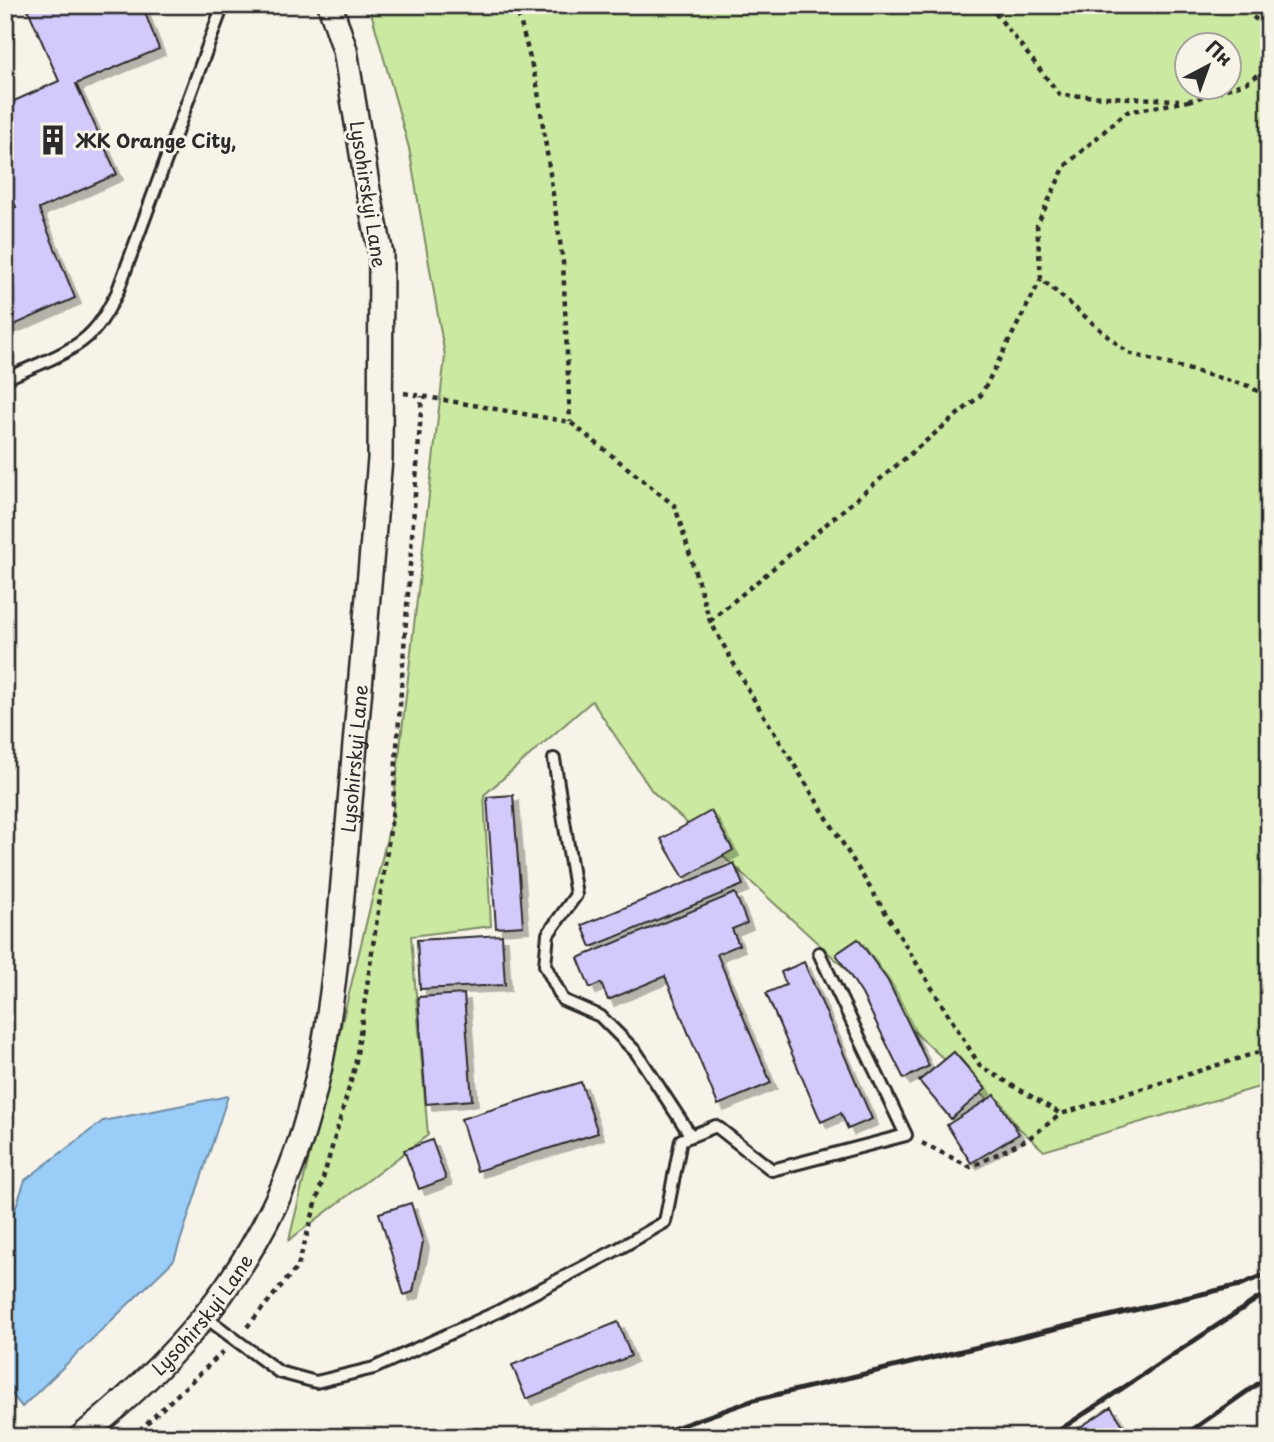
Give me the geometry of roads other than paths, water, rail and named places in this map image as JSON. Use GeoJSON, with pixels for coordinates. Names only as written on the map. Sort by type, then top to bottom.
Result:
{"type":"FeatureCollection","features":[{"type":"Feature","properties":{"kind":"street","name":"Lysohirskyi Lane"},"geometry":{"type":"LineString","coordinates":[[81,1437],[147,1379],[189,1337],[222,1295],[251,1250],[275,1203],[295,1154],[310,1103],[332,1002],[380,459],[382,389],[381,254],[345,50],[329,9]]}},
{"type":"Feature","properties":{"kind":"lane"},"geometry":{"type":"LineString","coordinates":[[5,379],[80,344],[104,317],[117,293],[223,5]]}},
{"type":"Feature","properties":{"kind":"lane"},"geometry":{"type":"LineString","coordinates":[[554,759],[576,895],[548,934],[545,965],[563,1000],[600,1016],[636,1052],[691,1136]]}},
{"type":"Feature","properties":{"kind":"lane"},"geometry":{"type":"LineString","coordinates":[[205,1317],[279,1372],[316,1382],[374,1368],[497,1312],[664,1222],[681,1140],[716,1126],[772,1170],[906,1135],[819,953]]}},
{"type":"Feature","properties":{"kind":"water"},"geometry":{"type":"Polygon","coordinates":[[[228,1096],[174,1260],[22,1407],[5,1386],[5,1239],[25,1180],[103,1121],[228,1096]]]}},
{"type":"Feature","properties":{"kind":"railway"},"geometry":{"type":"LineString","coordinates":[[649,1437],[754,1400],[1240,1285],[1269,1273]]}},
{"type":"Feature","properties":{"kind":"railway"},"geometry":{"type":"LineString","coordinates":[[1049,1437],[1269,1291]]}},
{"type":"Feature","properties":{"kind":"railway"},"geometry":{"type":"LineString","coordinates":[[1182,1437],[1269,1376]]}},
{"type":"Feature","properties":{"kind":"place","name":"ЖК Orange City,"},"geometry":{"type":"Point","coordinates":[53,140]}}]}
